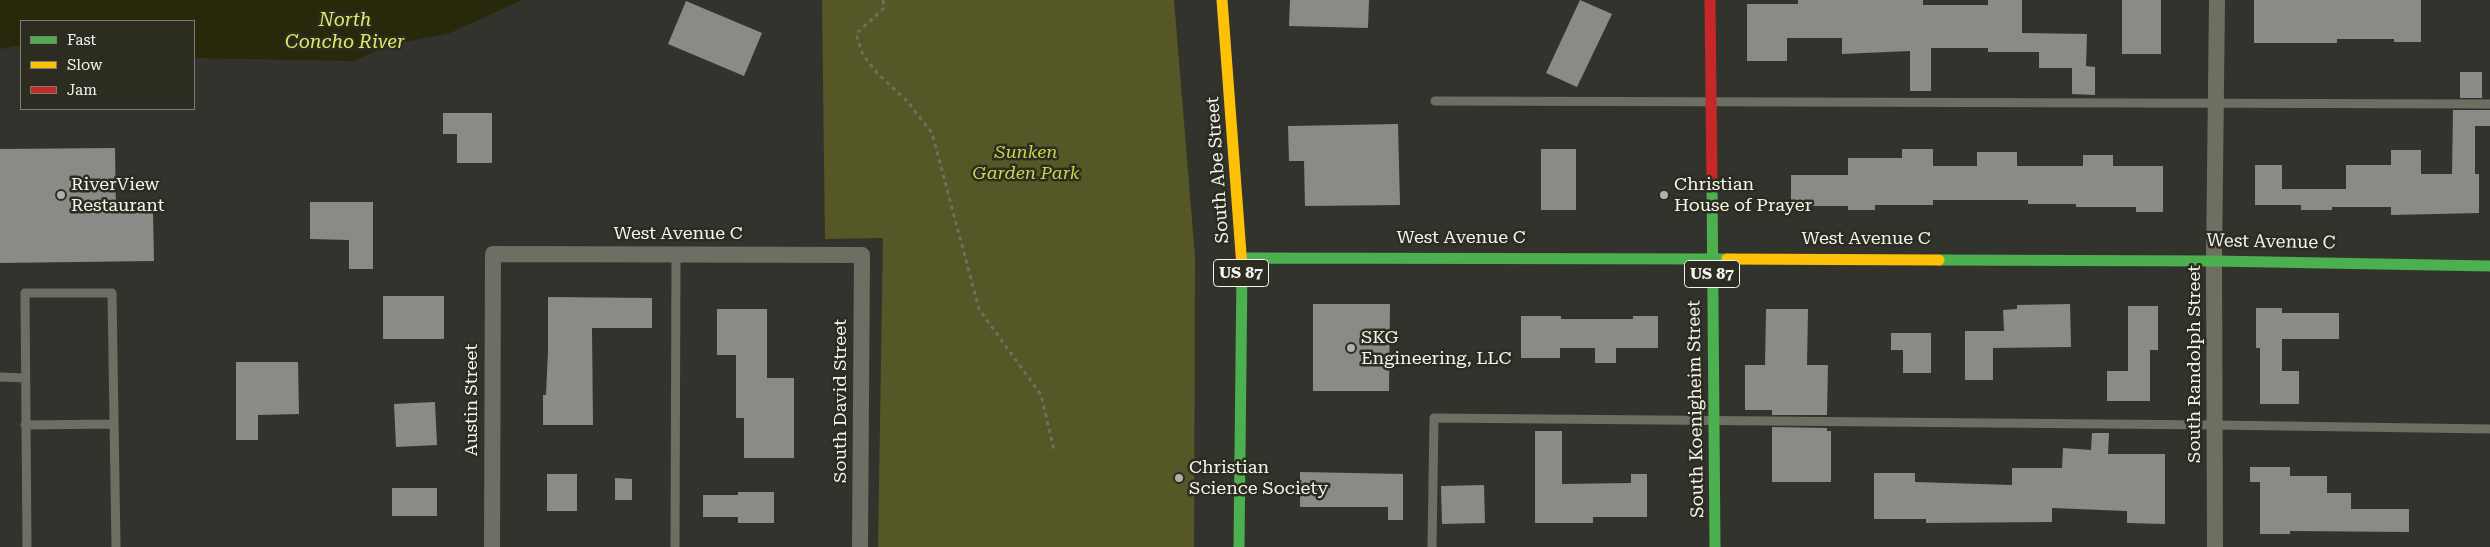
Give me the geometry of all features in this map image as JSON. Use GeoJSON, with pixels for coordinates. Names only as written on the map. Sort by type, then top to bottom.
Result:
{"type":"FeatureCollection","features":[{"type":"Feature","properties":{"kind":"street","name":"South Abe Street"},"geometry":{"type":"LineString","coordinates":[[1222,0],[1242,258],[1239,547]]}},
{"type":"Feature","properties":{"kind":"street","name":"South Koenigheim Street"},"geometry":{"type":"LineString","coordinates":[[1710,0],[1715,547]]}},
{"type":"Feature","properties":{"kind":"street","name":"South Randolph Street"},"geometry":{"type":"LineString","coordinates":[[2215,547],[2214,261],[2218,0]]}},
{"type":"Feature","properties":{"kind":"street","name":"West Avenue C"},"geometry":{"type":"LineString","coordinates":[[493,254],[862,255]]}},
{"type":"Feature","properties":{"kind":"street","name":"Austin Street"},"geometry":{"type":"LineString","coordinates":[[492,547],[493,254]]}},
{"type":"Feature","properties":{"kind":"street","name":"South David Street"},"geometry":{"type":"LineString","coordinates":[[860,547],[862,255]]}},
{"type":"Feature","properties":{"kind":"street","name":"West Avenue C"},"geometry":{"type":"LineString","coordinates":[[1242,258],[2214,261],[2490,266]]}},
{"type":"Feature","properties":{"kind":"lane"},"geometry":{"type":"LineString","coordinates":[[1435,101],[2490,104]]}},
{"type":"Feature","properties":{"kind":"lane"},"geometry":{"type":"LineString","coordinates":[[674,547],[676,254]]}},
{"type":"Feature","properties":{"kind":"lane"},"geometry":{"type":"LineString","coordinates":[[27,547],[24,378],[25,293],[112,293],[116,547]]}},
{"type":"Feature","properties":{"kind":"lane"},"geometry":{"type":"LineString","coordinates":[[0,377],[24,378]]}},
{"type":"Feature","properties":{"kind":"lane"},"geometry":{"type":"LineString","coordinates":[[1432,547],[1434,418],[2215,424],[2490,430]]}},
{"type":"Feature","properties":{"kind":"lane"},"geometry":{"type":"LineString","coordinates":[[25,425],[113,424]]}},
{"type":"Feature","properties":{"kind":"path"},"geometry":{"type":"LineString","coordinates":[[883,0],[884,8],[856,34],[863,55],[877,73],[907,101],[932,133],[979,309],[1041,395],[1054,450]]}},
{"type":"Feature","properties":{"kind":"green space","name":"Sunken Garden Park"},"geometry":{"type":"Polygon","coordinates":[[[822,0],[1174,0],[1195,257],[1194,547],[878,547],[883,238],[825,239],[822,0]]]}},
{"type":"Feature","properties":{"kind":"water","name":"North Concho River"},"geometry":{"type":"Polygon","coordinates":[[[0,0],[522,0],[450,33],[390,45],[353,61],[195,58],[195,20],[20,20],[20,45],[0,49],[0,0]]]}},
{"type":"Feature","properties":{"kind":"building"},"geometry":{"type":"Polygon","coordinates":[[[1290,0],[1369,0],[1368,28],[1289,26],[1290,0]]]}},
{"type":"Feature","properties":{"kind":"building"},"geometry":{"type":"Polygon","coordinates":[[[1580,0],[1612,14],[1577,87],[1546,73],[1580,0]]]}},
{"type":"Feature","properties":{"kind":"building"},"geometry":{"type":"Polygon","coordinates":[[[1798,0],[1923,0],[1923,5],[1988,5],[1988,0],[2022,0],[2022,33],[2087,34],[2086,66],[2095,67],[2095,95],[2072,94],[2072,68],[2039,68],[2039,52],[1988,52],[1988,48],[1931,48],[1931,91],[1910,91],[1910,51],[1842,54],[1842,38],[1787,38],[1787,61],[1747,61],[1747,4],[1798,4],[1798,0]]]}},
{"type":"Feature","properties":{"kind":"building"},"geometry":{"type":"Polygon","coordinates":[[[2122,0],[2161,0],[2161,54],[2122,54],[2122,0]]]}},
{"type":"Feature","properties":{"kind":"building"},"geometry":{"type":"Polygon","coordinates":[[[2254,0],[2421,0],[2421,42],[2394,42],[2394,39],[2337,39],[2337,43],[2254,43],[2254,0]]]}},
{"type":"Feature","properties":{"kind":"building"},"geometry":{"type":"Polygon","coordinates":[[[686,1],[762,33],[744,76],[668,44],[686,1]]]}},
{"type":"Feature","properties":{"kind":"building"},"geometry":{"type":"Polygon","coordinates":[[[2460,72],[2482,72],[2482,98],[2460,98],[2460,72]]]}},
{"type":"Feature","properties":{"kind":"building"},"geometry":{"type":"Polygon","coordinates":[[[2453,110],[2490,110],[2490,126],[2475,126],[2475,174],[2479,174],[2479,213],[2391,215],[2391,207],[2332,207],[2332,210],[2301,210],[2301,205],[2255,205],[2255,165],[2282,165],[2282,189],[2346,189],[2346,165],[2391,165],[2391,150],[2421,150],[2421,174],[2452,174],[2453,110]]]}},
{"type":"Feature","properties":{"kind":"building"},"geometry":{"type":"Polygon","coordinates":[[[443,113],[492,113],[492,163],[457,163],[457,134],[443,134],[443,113]]]}},
{"type":"Feature","properties":{"kind":"building"},"geometry":{"type":"Polygon","coordinates":[[[1398,124],[1400,205],[1305,206],[1304,161],[1289,161],[1288,126],[1398,124]]]}},
{"type":"Feature","properties":{"kind":"building"},"geometry":{"type":"Polygon","coordinates":[[[115,148],[116,212],[153,211],[154,261],[0,263],[0,149],[115,148]]]}},
{"type":"Feature","properties":{"kind":"building"},"geometry":{"type":"Polygon","coordinates":[[[1541,149],[1576,149],[1576,210],[1541,210],[1541,149]]]}},
{"type":"Feature","properties":{"kind":"building"},"geometry":{"type":"Polygon","coordinates":[[[1902,149],[1933,149],[1933,166],[1977,166],[1977,152],[2017,152],[2017,166],[2083,166],[2083,155],[2113,155],[2113,166],[2163,166],[2163,212],[2136,212],[2136,207],[2076,207],[2076,204],[2028,204],[2028,200],[1933,200],[1933,205],[1875,205],[1875,210],[1848,210],[1848,206],[1791,206],[1791,175],[1848,175],[1848,158],[1902,158],[1902,149]]]}},
{"type":"Feature","properties":{"kind":"building"},"geometry":{"type":"Polygon","coordinates":[[[310,202],[373,202],[373,269],[349,269],[349,240],[310,239],[310,202]]]}},
{"type":"Feature","properties":{"kind":"building"},"geometry":{"type":"Polygon","coordinates":[[[383,296],[444,296],[444,339],[383,339],[383,296]]]}},
{"type":"Feature","properties":{"kind":"building"},"geometry":{"type":"Polygon","coordinates":[[[548,297],[652,298],[652,328],[592,328],[593,425],[543,425],[543,395],[546,395],[548,351],[548,297]]]}},
{"type":"Feature","properties":{"kind":"building","name":"SKG Engineering, LLC"},"geometry":{"type":"Polygon","coordinates":[[[1313,304],[1390,304],[1389,391],[1313,391],[1313,304]]]}},
{"type":"Feature","properties":{"kind":"building"},"geometry":{"type":"Polygon","coordinates":[[[2070,304],[2071,347],[1993,348],[1993,380],[1965,380],[1965,331],[2004,331],[2003,310],[2017,309],[2017,305],[2070,304]]]}},
{"type":"Feature","properties":{"kind":"building"},"geometry":{"type":"Polygon","coordinates":[[[2128,306],[2158,306],[2158,350],[2150,350],[2150,401],[2107,401],[2107,371],[2128,371],[2128,306]]]}},
{"type":"Feature","properties":{"kind":"building"},"geometry":{"type":"Polygon","coordinates":[[[2256,308],[2282,308],[2282,313],[2339,313],[2339,339],[2282,339],[2282,371],[2299,371],[2299,404],[2260,404],[2260,348],[2256,348],[2256,308]]]}},
{"type":"Feature","properties":{"kind":"building"},"geometry":{"type":"Polygon","coordinates":[[[717,309],[767,309],[767,378],[794,378],[794,458],[744,458],[744,418],[736,418],[736,355],[717,355],[717,309]]]}},
{"type":"Feature","properties":{"kind":"building"},"geometry":{"type":"Polygon","coordinates":[[[1766,309],[1808,309],[1807,365],[1828,365],[1827,415],[1772,415],[1772,410],[1745,410],[1745,365],[1765,365],[1766,309]]]}},
{"type":"Feature","properties":{"kind":"building"},"geometry":{"type":"Polygon","coordinates":[[[1521,316],[1561,316],[1561,319],[1633,319],[1633,316],[1658,316],[1658,348],[1616,348],[1616,363],[1595,363],[1595,348],[1560,348],[1560,358],[1521,358],[1521,316]]]}},
{"type":"Feature","properties":{"kind":"building"},"geometry":{"type":"Polygon","coordinates":[[[1891,333],[1931,333],[1931,373],[1903,373],[1903,350],[1891,350],[1891,333]]]}},
{"type":"Feature","properties":{"kind":"building"},"geometry":{"type":"Polygon","coordinates":[[[236,362],[298,362],[299,414],[258,415],[258,440],[236,440],[236,362]]]}},
{"type":"Feature","properties":{"kind":"building"},"geometry":{"type":"Polygon","coordinates":[[[435,402],[437,445],[396,447],[394,404],[435,402]]]}},
{"type":"Feature","properties":{"kind":"building"},"geometry":{"type":"Polygon","coordinates":[[[1772,427],[1827,428],[1827,431],[1831,431],[1831,482],[1772,482],[1772,427]]]}},
{"type":"Feature","properties":{"kind":"building"},"geometry":{"type":"Polygon","coordinates":[[[1535,431],[1562,431],[1562,484],[1631,483],[1631,474],[1647,474],[1647,517],[1593,517],[1593,523],[1535,523],[1535,431]]]}},
{"type":"Feature","properties":{"kind":"building"},"geometry":{"type":"Polygon","coordinates":[[[2092,433],[2109,433],[2108,454],[2165,454],[2165,524],[2127,523],[2127,511],[2052,508],[2052,522],[1926,523],[1926,519],[1874,519],[1874,473],[1915,473],[1915,482],[2012,485],[2012,468],[2062,468],[2063,448],[2091,450],[2092,433]]]}},
{"type":"Feature","properties":{"kind":"building"},"geometry":{"type":"Polygon","coordinates":[[[2250,467],[2290,467],[2290,476],[2327,476],[2327,493],[2351,493],[2351,509],[2409,509],[2409,532],[2290,531],[2290,534],[2260,534],[2260,482],[2250,482],[2250,467]]]}},
{"type":"Feature","properties":{"kind":"building"},"geometry":{"type":"Polygon","coordinates":[[[1300,472],[1403,474],[1403,520],[1388,520],[1388,507],[1300,507],[1300,472]]]}},
{"type":"Feature","properties":{"kind":"building"},"geometry":{"type":"Polygon","coordinates":[[[547,474],[577,474],[577,511],[547,511],[547,474]]]}},
{"type":"Feature","properties":{"kind":"building"},"geometry":{"type":"Polygon","coordinates":[[[615,478],[632,479],[632,500],[615,500],[615,478]]]}},
{"type":"Feature","properties":{"kind":"building"},"geometry":{"type":"Polygon","coordinates":[[[1484,485],[1485,523],[1442,524],[1441,486],[1484,485]]]}},
{"type":"Feature","properties":{"kind":"building"},"geometry":{"type":"Polygon","coordinates":[[[392,488],[437,488],[437,516],[392,516],[392,488]]]}},
{"type":"Feature","properties":{"kind":"building"},"geometry":{"type":"Polygon","coordinates":[[[738,492],[774,492],[774,523],[738,523],[738,517],[703,517],[703,495],[738,495],[738,492]]]}},
{"type":"Feature","properties":{"kind":"traffic: fast"},"geometry":{"type":"LineString","coordinates":[[1712,184],[1715,547]]}},
{"type":"Feature","properties":{"kind":"traffic: fast"},"geometry":{"type":"LineString","coordinates":[[1242,258],[1727,259]]}},
{"type":"Feature","properties":{"kind":"traffic: fast"},"geometry":{"type":"LineString","coordinates":[[1939,260],[2214,261],[2490,266]]}},
{"type":"Feature","properties":{"kind":"traffic: fast"},"geometry":{"type":"LineString","coordinates":[[1239,547],[1242,267]]}},
{"type":"Feature","properties":{"kind":"traffic: slow"},"geometry":{"type":"LineString","coordinates":[[1222,0],[1242,267]]}},
{"type":"Feature","properties":{"kind":"traffic: slow"},"geometry":{"type":"LineString","coordinates":[[1727,259],[1939,260]]}},
{"type":"Feature","properties":{"kind":"traffic: jam"},"geometry":{"type":"LineString","coordinates":[[1710,0],[1712,184]]}},
{"type":"Feature","properties":{"kind":"place","name":"RiverView Restaurant"},"geometry":{"type":"Point","coordinates":[61,195]}},
{"type":"Feature","properties":{"kind":"place","name":"Christian House of Prayer"},"geometry":{"type":"Point","coordinates":[1664,195]}},
{"type":"Feature","properties":{"kind":"place","name":"SKG Engineering, LLC"},"geometry":{"type":"Point","coordinates":[1351,348]}},
{"type":"Feature","properties":{"kind":"place","name":"Christian Science Society"},"geometry":{"type":"Point","coordinates":[1179,478]}}]}
